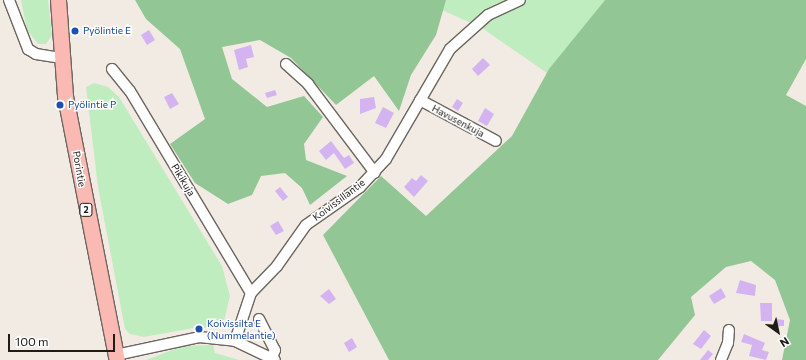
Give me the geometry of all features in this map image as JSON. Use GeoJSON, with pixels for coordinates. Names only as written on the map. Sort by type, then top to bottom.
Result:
{"type":"FeatureCollection","features":[{"type":"Feature","properties":{"kind":"highway","name":"Porintie"},"geometry":{"type":"LineString","coordinates":[[58,0],[65,96],[116,358]]}},
{"type":"Feature","properties":{"kind":"street"},"geometry":{"type":"LineString","coordinates":[[9,0],[28,49],[36,54],[62,58]]}},
{"type":"Feature","properties":{"kind":"street","name":"Koivissillantie"},"geometry":{"type":"LineString","coordinates":[[235,341],[251,293],[277,266],[306,225],[375,173],[396,145],[431,77],[459,40],[488,15],[520,0]]}},
{"type":"Feature","properties":{"kind":"street"},"geometry":{"type":"LineString","coordinates":[[286,64],[308,84],[375,173]]}},
{"type":"Feature","properties":{"kind":"street","name":"Pikikuja"},"geometry":{"type":"LineString","coordinates":[[112,69],[130,91],[251,293]]}},
{"type":"Feature","properties":{"kind":"street","name":"Havusenkuja"},"geometry":{"type":"LineString","coordinates":[[420,100],[496,141]]}},
{"type":"Feature","properties":{"kind":"street"},"geometry":{"type":"LineString","coordinates":[[116,358],[183,338],[235,341],[274,359],[275,350],[259,318]]}},
{"type":"Feature","properties":{"kind":"street"},"geometry":{"type":"LineString","coordinates":[[720,360],[728,343],[729,330]]}},
{"type":"Feature","properties":{"kind":"green space"},"geometry":{"type":"Polygon","coordinates":[[[21,0],[48,0],[52,35],[46,44],[38,44],[27,30],[21,0]]]}},
{"type":"Feature","properties":{"kind":"green space"},"geometry":{"type":"Polygon","coordinates":[[[135,0],[446,0],[436,35],[411,75],[399,111],[374,76],[336,105],[291,58],[260,40],[222,47],[232,79],[267,107],[304,96],[323,117],[304,144],[306,160],[347,176],[310,205],[302,188],[285,173],[261,176],[252,195],[228,204],[195,183],[170,144],[205,119],[180,49],[146,19],[135,0]]]}},
{"type":"Feature","properties":{"kind":"green space"},"geometry":{"type":"Polygon","coordinates":[[[446,0],[605,0],[547,73],[482,28],[442,10],[446,0]]]}},
{"type":"Feature","properties":{"kind":"green space"},"geometry":{"type":"Polygon","coordinates":[[[605,0],[806,0],[806,59],[786,95],[806,106],[806,360],[782,360],[790,320],[775,280],[751,261],[726,267],[691,297],[695,315],[658,360],[389,360],[323,235],[381,176],[426,216],[512,136],[549,69],[605,0]]]}},
{"type":"Feature","properties":{"kind":"green space"},"geometry":{"type":"Polygon","coordinates":[[[94,83],[108,87],[119,97],[222,266],[230,296],[223,325],[216,329],[199,327],[144,337],[130,334],[125,329],[98,187],[86,87],[94,83]]]}},
{"type":"Feature","properties":{"kind":"green space"},"geometry":{"type":"Polygon","coordinates":[[[213,345],[215,353],[239,360],[146,360],[183,346],[213,345]]]}},
{"type":"Feature","properties":{"kind":"building"},"geometry":{"type":"Polygon","coordinates":[[[149,30],[155,40],[147,45],[141,35],[149,30]]]}},
{"type":"Feature","properties":{"kind":"building"},"geometry":{"type":"Polygon","coordinates":[[[251,45],[254,57],[246,59],[248,67],[239,70],[234,50],[251,45]]]}},
{"type":"Feature","properties":{"kind":"building"},"geometry":{"type":"Polygon","coordinates":[[[483,58],[490,65],[478,76],[472,69],[483,58]]]}},
{"type":"Feature","properties":{"kind":"building"},"geometry":{"type":"Polygon","coordinates":[[[275,90],[277,95],[267,98],[265,93],[275,90]]]}},
{"type":"Feature","properties":{"kind":"building"},"geometry":{"type":"Polygon","coordinates":[[[172,93],[179,104],[170,109],[164,97],[172,93]]]}},
{"type":"Feature","properties":{"kind":"building"},"geometry":{"type":"Polygon","coordinates":[[[374,97],[376,108],[360,114],[360,99],[374,97]]]}},
{"type":"Feature","properties":{"kind":"building"},"geometry":{"type":"Polygon","coordinates":[[[457,99],[463,103],[458,111],[452,107],[457,99]]]}},
{"type":"Feature","properties":{"kind":"building"},"geometry":{"type":"Polygon","coordinates":[[[383,107],[394,113],[386,128],[375,123],[383,107]]]}},
{"type":"Feature","properties":{"kind":"building"},"geometry":{"type":"Polygon","coordinates":[[[485,108],[494,114],[487,126],[478,121],[485,108]]]}},
{"type":"Feature","properties":{"kind":"building"},"geometry":{"type":"Polygon","coordinates":[[[331,141],[344,158],[349,155],[354,163],[345,169],[334,153],[326,160],[319,151],[331,141]]]}},
{"type":"Feature","properties":{"kind":"building"},"geometry":{"type":"Polygon","coordinates":[[[421,175],[428,181],[414,197],[404,187],[412,178],[416,181],[421,175]]]}},
{"type":"Feature","properties":{"kind":"building"},"geometry":{"type":"Polygon","coordinates":[[[280,187],[288,197],[283,201],[275,191],[280,187]]]}},
{"type":"Feature","properties":{"kind":"building"},"geometry":{"type":"Polygon","coordinates":[[[278,221],[284,231],[276,235],[270,226],[278,221]]]}},
{"type":"Feature","properties":{"kind":"building"},"geometry":{"type":"Polygon","coordinates":[[[740,280],[756,285],[755,296],[736,293],[740,280]]]}},
{"type":"Feature","properties":{"kind":"building"},"geometry":{"type":"Polygon","coordinates":[[[721,288],[726,297],[714,304],[709,296],[721,288]]]}},
{"type":"Feature","properties":{"kind":"building"},"geometry":{"type":"Polygon","coordinates":[[[329,289],[336,299],[329,304],[320,296],[329,289]]]}},
{"type":"Feature","properties":{"kind":"building"},"geometry":{"type":"Polygon","coordinates":[[[760,303],[772,303],[772,321],[761,321],[760,303]]]}},
{"type":"Feature","properties":{"kind":"building"},"geometry":{"type":"Polygon","coordinates":[[[776,319],[784,320],[784,326],[776,326],[776,319]]]}},
{"type":"Feature","properties":{"kind":"building"},"geometry":{"type":"Polygon","coordinates":[[[704,330],[711,336],[701,349],[693,344],[704,330]]]}},
{"type":"Feature","properties":{"kind":"building"},"geometry":{"type":"Polygon","coordinates":[[[744,334],[765,343],[762,350],[769,352],[766,360],[749,356],[752,345],[741,342],[744,334]]]}},
{"type":"Feature","properties":{"kind":"building"},"geometry":{"type":"Polygon","coordinates":[[[352,338],[357,347],[349,352],[344,343],[352,338]]]}},
{"type":"Feature","properties":{"kind":"building"},"geometry":{"type":"Polygon","coordinates":[[[708,350],[713,354],[708,360],[700,360],[708,350]]]}},
{"type":"Feature","properties":{"kind":"place","name":"Pyölintie E"},"geometry":{"type":"Point","coordinates":[75,31]}},
{"type":"Feature","properties":{"kind":"place","name":"Pyölintie P"},"geometry":{"type":"Point","coordinates":[60,105]}},
{"type":"Feature","properties":{"kind":"place","name":"Koivissilta E (Nummelantie)"},"geometry":{"type":"Point","coordinates":[199,329]}}]}
